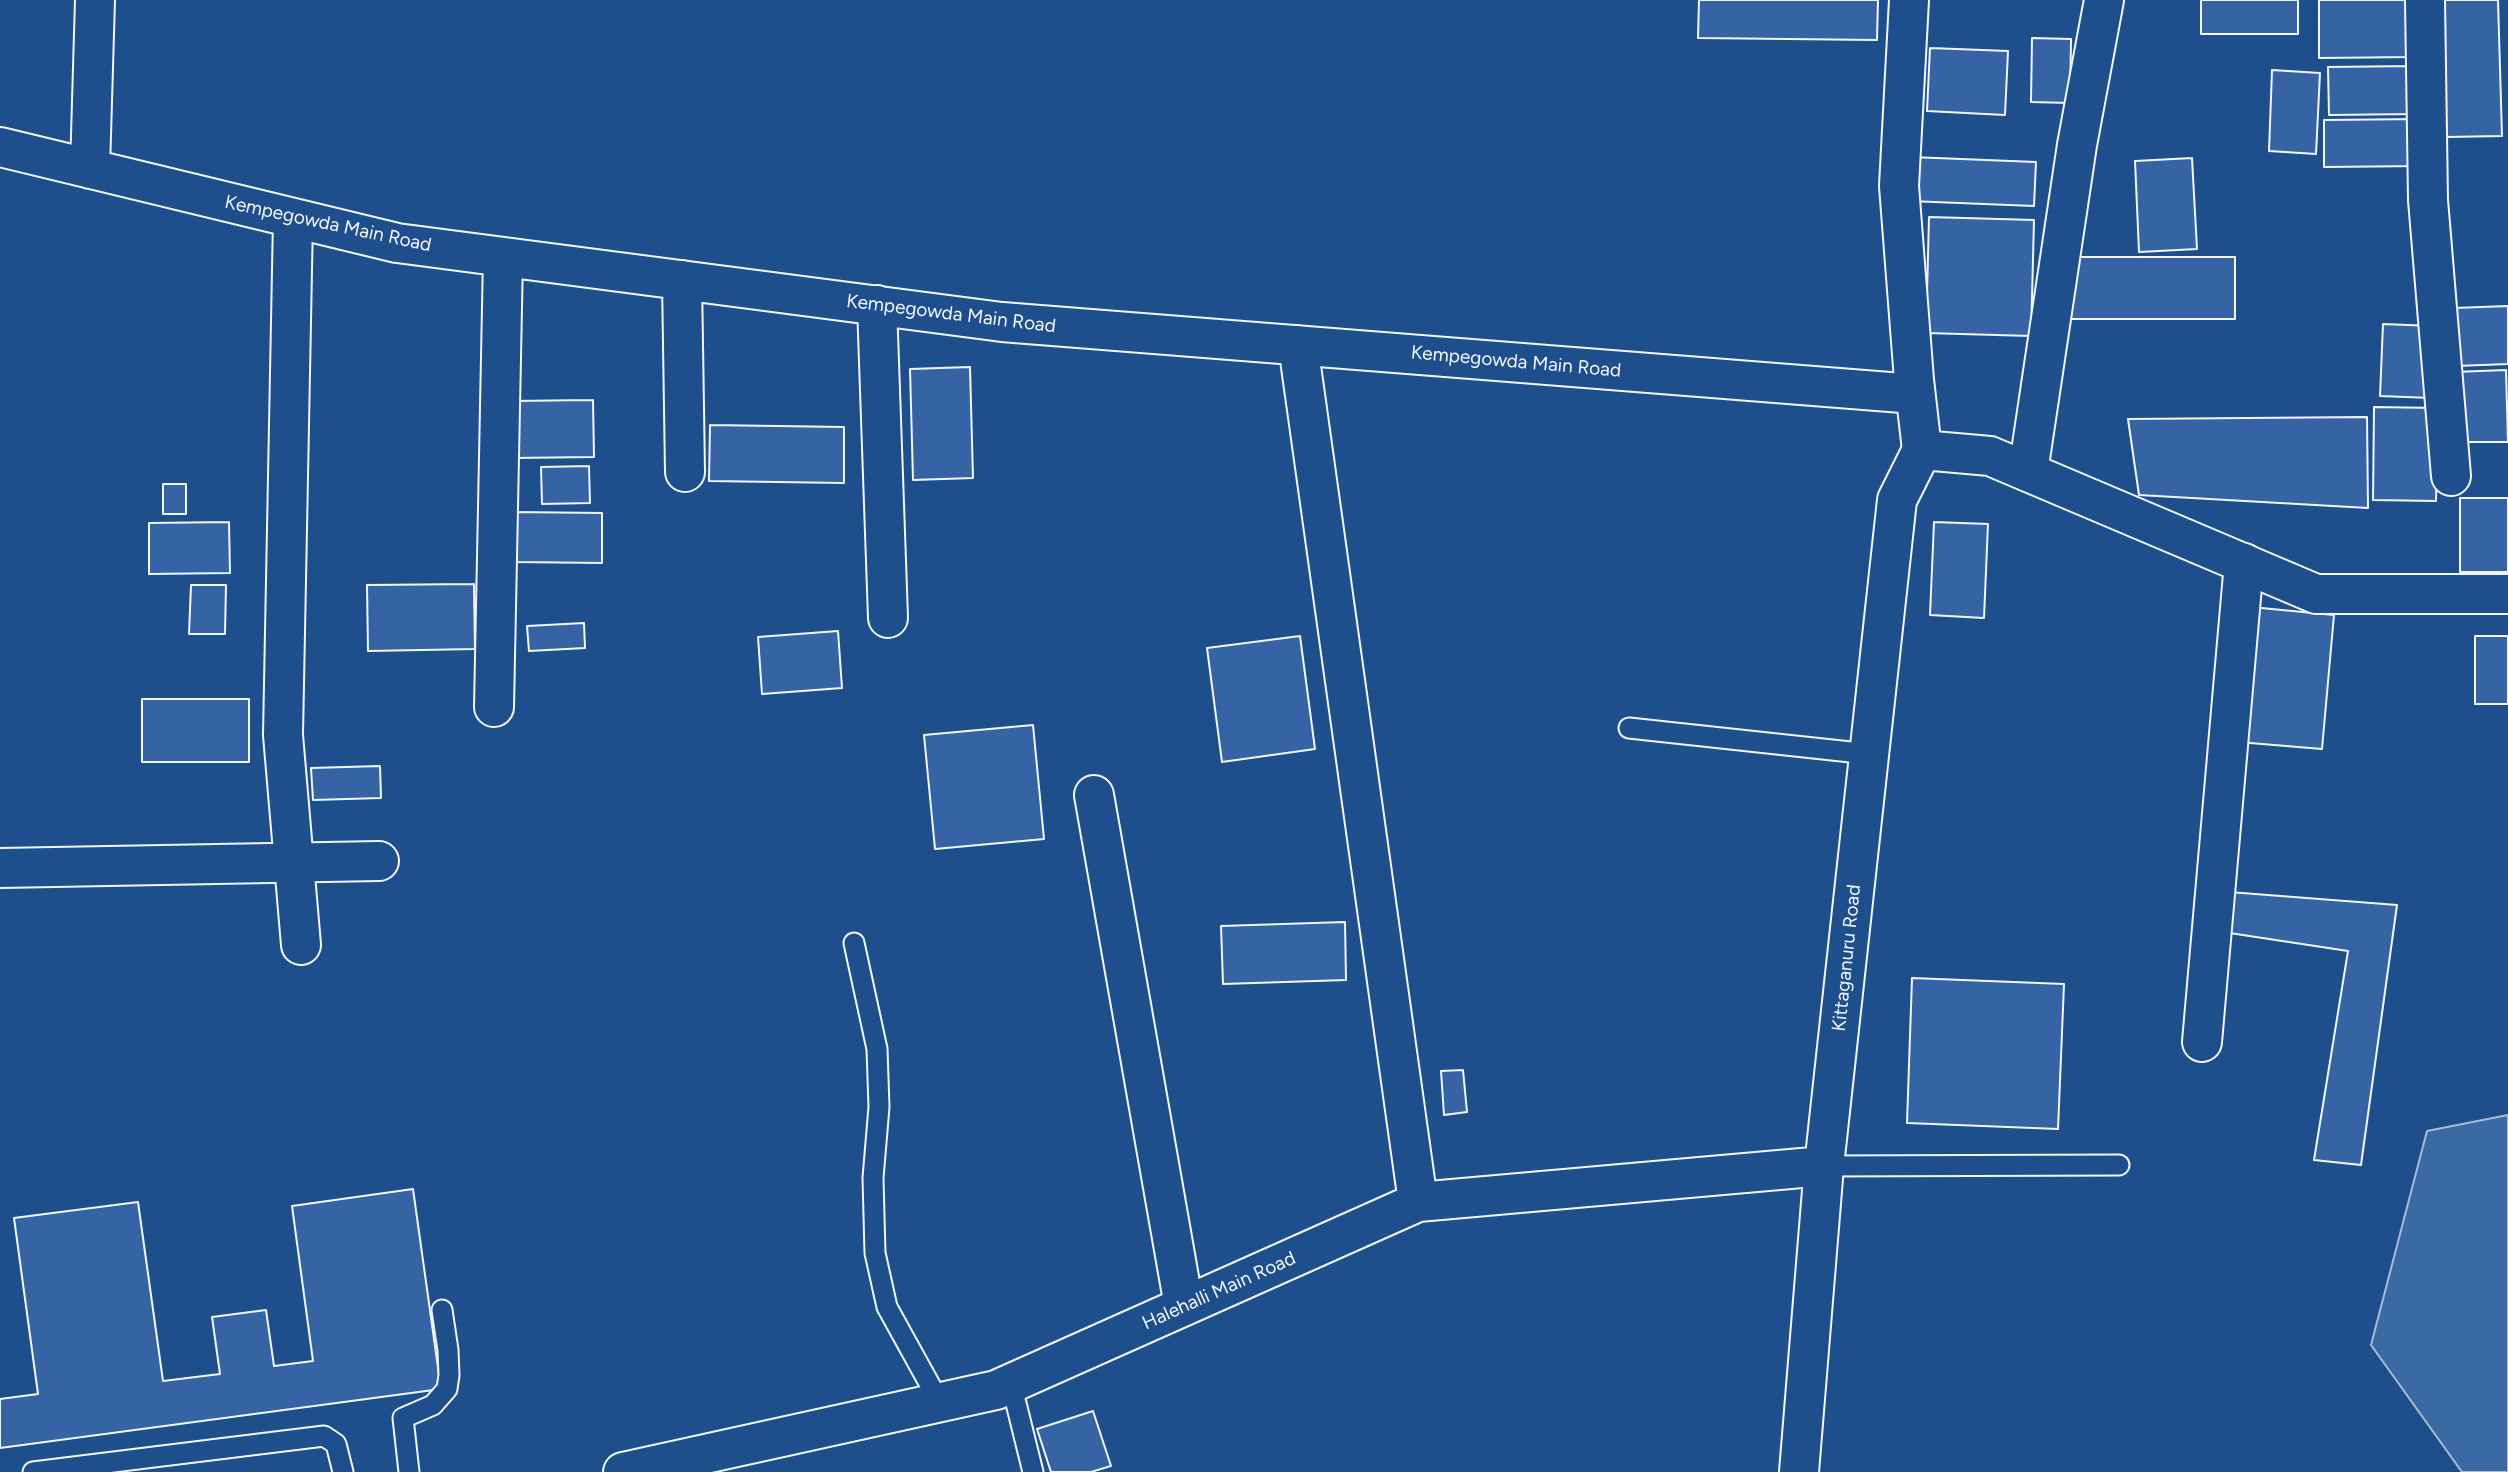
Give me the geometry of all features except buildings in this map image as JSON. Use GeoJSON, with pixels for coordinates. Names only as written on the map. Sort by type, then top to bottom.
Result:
{"type":"FeatureCollection","features":[{"type":"Feature","properties":{"kind":"street"},"geometry":{"type":"LineString","coordinates":[[90,169],[95,0]]}},
{"type":"Feature","properties":{"kind":"street"},"geometry":{"type":"LineString","coordinates":[[1909,0],[1899,186],[1915,394],[1922,450],[1990,456],[2316,594],[2508,594]]}},
{"type":"Feature","properties":{"kind":"street"},"geometry":{"type":"LineString","coordinates":[[2028,472],[2077,145],[2104,0]]}},
{"type":"Feature","properties":{"kind":"street"},"geometry":{"type":"LineString","coordinates":[[2425,0],[2428,200],[2451,476]]}},
{"type":"Feature","properties":{"kind":"street","name":"Kempegowda Main Road"},"geometry":{"type":"LineString","coordinates":[[0,147],[397,243],[1002,322],[1915,394]]}},
{"type":"Feature","properties":{"kind":"street"},"geometry":{"type":"LineString","coordinates":[[293,218],[283,735],[301,945]]}},
{"type":"Feature","properties":{"kind":"street"},"geometry":{"type":"LineString","coordinates":[[494,707],[503,257]]}},
{"type":"Feature","properties":{"kind":"street"},"geometry":{"type":"LineString","coordinates":[[682,280],[685,472]]}},
{"type":"Feature","properties":{"kind":"street"},"geometry":{"type":"LineString","coordinates":[[877,305],[888,618]]}},
{"type":"Feature","properties":{"kind":"street"},"geometry":{"type":"LineString","coordinates":[[1298,345],[1418,1202]]}},
{"type":"Feature","properties":{"kind":"street","name":"Kittaganuru Road"},"geometry":{"type":"LineString","coordinates":[[1799,1472],[1824,1166],[1897,500],[1922,450]]}},
{"type":"Feature","properties":{"kind":"street"},"geometry":{"type":"LineString","coordinates":[[2202,1042],[2244,563]]}},
{"type":"Feature","properties":{"kind":"street"},"geometry":{"type":"LineString","coordinates":[[1094,795],[1184,1306]]}},
{"type":"Feature","properties":{"kind":"street"},"geometry":{"type":"LineString","coordinates":[[0,868],[379,861]]}},
{"type":"Feature","properties":{"kind":"street","name":"Halehalli Main Road"},"geometry":{"type":"LineString","coordinates":[[623,1472],[996,1390],[1418,1202],[1824,1166]]}},
{"type":"Feature","properties":{"kind":"lane"},"geometry":{"type":"LineString","coordinates":[[1629,728],[1869,754]]}},
{"type":"Feature","properties":{"kind":"lane"},"geometry":{"type":"LineString","coordinates":[[854,943],[877,1049],[879,1107],[873,1178],[875,1253],[887,1307],[940,1403]]}},
{"type":"Feature","properties":{"kind":"lane"},"geometry":{"type":"LineString","coordinates":[[1824,1166],[2119,1165]]}},
{"type":"Feature","properties":{"kind":"lane"},"geometry":{"type":"LineString","coordinates":[[409,1472],[403,1418],[433,1405],[447,1389],[449,1363],[442,1311]]}},
{"type":"Feature","properties":{"kind":"lane"},"geometry":{"type":"LineString","coordinates":[[1011,1383],[1033,1472]]}},
{"type":"Feature","properties":{"kind":"lane"},"geometry":{"type":"LineString","coordinates":[[33,1472],[324,1436],[336,1444],[343,1472]]}},
{"type":"Feature","properties":{"kind":"water"},"geometry":{"type":"Polygon","coordinates":[[[2508,1115],[2508,1472],[2462,1472],[2371,1345],[2427,1131],[2508,1115]]]}}]}
